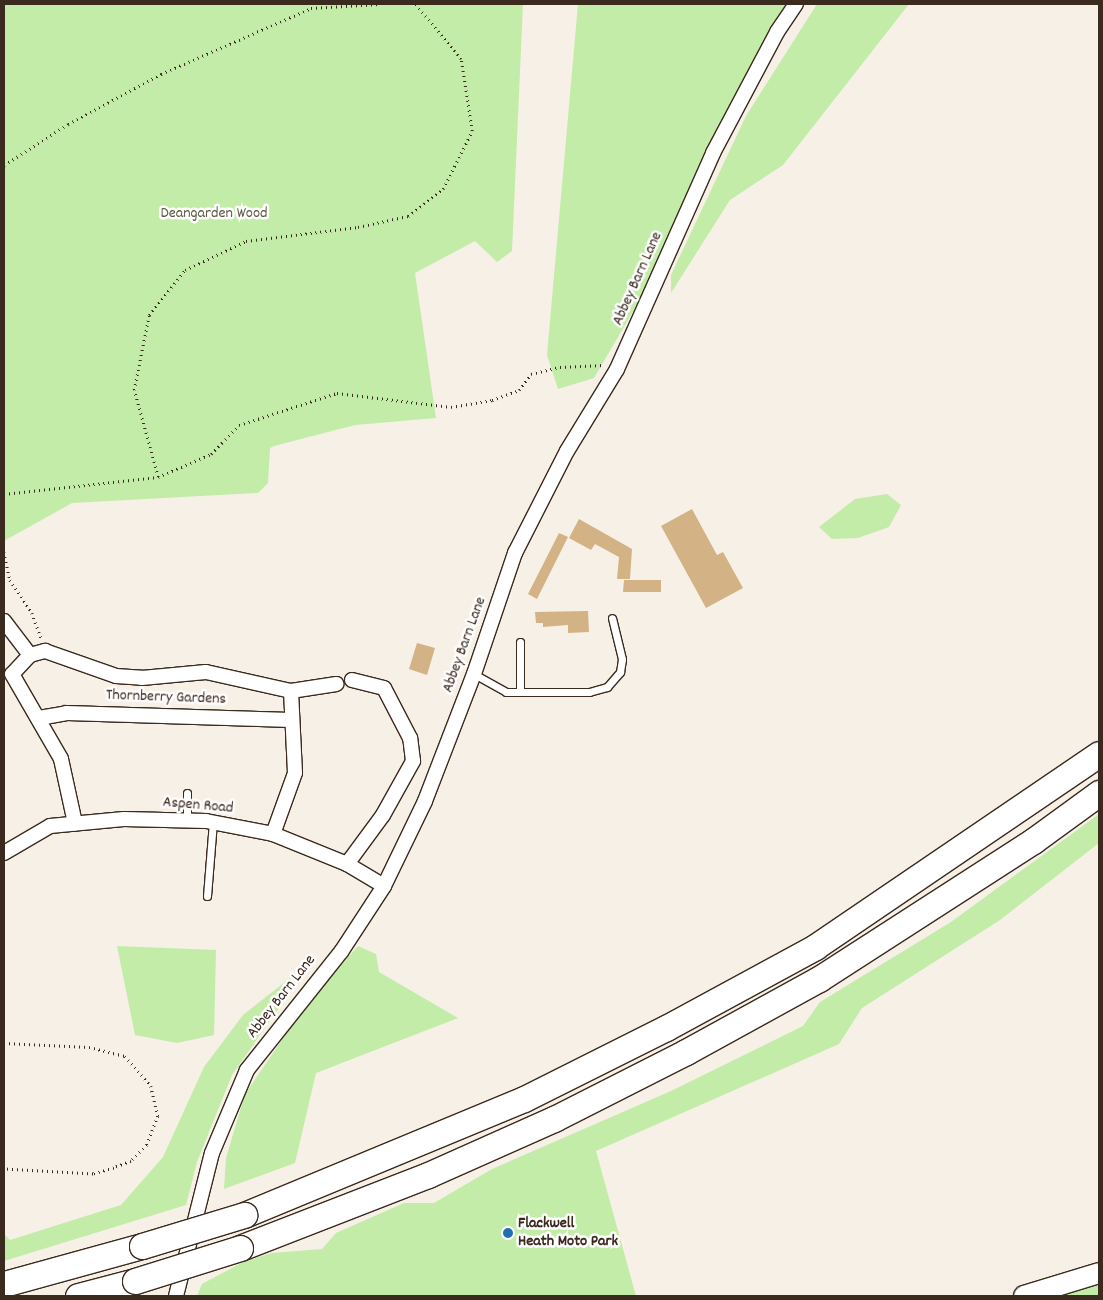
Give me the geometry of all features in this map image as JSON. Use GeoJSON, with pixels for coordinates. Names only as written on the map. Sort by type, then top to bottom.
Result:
{"type":"FeatureCollection","features":[{"type":"Feature","properties":{"kind":"highway"},"geometry":{"type":"LineString","coordinates":[[4,1284],[142,1246],[244,1215],[515,1103],[666,1028],[816,946],[1099,754]]}},
{"type":"Feature","properties":{"kind":"highway"},"geometry":{"type":"LineString","coordinates":[[78,1296],[135,1281],[240,1248],[428,1175],[554,1119],[686,1052],[819,979],[1033,841],[1099,793]]}},
{"type":"Feature","properties":{"kind":"street","name":"Abbey Barn Lane"},"geometry":{"type":"LineString","coordinates":[[176,1296],[212,1153],[247,1070],[341,952],[384,886],[424,801],[474,674],[515,553],[567,451],[617,369],[713,153],[777,32],[796,4]]}},
{"type":"Feature","properties":{"kind":"street"},"geometry":{"type":"LineString","coordinates":[[4,621],[30,655]]}},
{"type":"Feature","properties":{"kind":"street"},"geometry":{"type":"LineString","coordinates":[[75,823],[61,759],[38,718],[8,677],[30,655],[45,651],[116,676],[142,678],[206,672],[291,691],[336,684]]}},
{"type":"Feature","properties":{"kind":"street"},"geometry":{"type":"LineString","coordinates":[[347,864],[383,816],[413,761],[410,738],[384,688],[352,680]]}},
{"type":"Feature","properties":{"kind":"street"},"geometry":{"type":"LineString","coordinates":[[274,834],[295,773],[291,691]]}},
{"type":"Feature","properties":{"kind":"street","name":"Thornberry Gardens"},"geometry":{"type":"LineString","coordinates":[[38,718],[66,713],[292,720]]}},
{"type":"Feature","properties":{"kind":"street","name":"Aspen Road"},"geometry":{"type":"LineString","coordinates":[[4,853],[50,826],[124,819],[213,822],[274,834],[347,864],[384,886]]}},
{"type":"Feature","properties":{"kind":"street"},"geometry":{"type":"LineString","coordinates":[[1024,1296],[1099,1273]]}},
{"type":"Feature","properties":{"kind":"lane"},"geometry":{"type":"LineString","coordinates":[[474,674],[493,688],[520,692],[589,692],[607,687],[620,672],[622,660],[612,618]]}},
{"type":"Feature","properties":{"kind":"lane"},"geometry":{"type":"LineString","coordinates":[[520,642],[520,692]]}},
{"type":"Feature","properties":{"kind":"lane"},"geometry":{"type":"LineString","coordinates":[[187,793],[187,821]]}},
{"type":"Feature","properties":{"kind":"lane"},"geometry":{"type":"LineString","coordinates":[[206,896],[213,822]]}},
{"type":"Feature","properties":{"kind":"path"},"geometry":{"type":"LineString","coordinates":[[4,165],[68,124],[160,74],[311,8],[380,4]]}},
{"type":"Feature","properties":{"kind":"path"},"geometry":{"type":"LineString","coordinates":[[158,477],[134,390],[149,314],[184,270],[246,241],[358,227],[408,216],[443,189],[472,131],[461,59],[415,4]]}},
{"type":"Feature","properties":{"kind":"path"},"geometry":{"type":"LineString","coordinates":[[4,494],[158,477],[212,454],[239,425],[337,392],[450,407],[492,400],[519,390],[531,374],[550,369],[604,365],[617,369]]}},
{"type":"Feature","properties":{"kind":"path"},"geometry":{"type":"LineString","coordinates":[[4,552],[10,580],[32,613],[45,651]]}},
{"type":"Feature","properties":{"kind":"path"},"geometry":{"type":"LineString","coordinates":[[4,1043],[89,1047],[125,1056],[151,1086],[158,1116],[146,1145],[131,1161],[114,1168],[93,1174],[4,1169]]}},
{"type":"Feature","properties":{"kind":"green space","name":"Deangarden Wood"},"geometry":{"type":"Polygon","coordinates":[[[4,4],[523,4],[512,251],[497,262],[475,241],[415,273],[436,418],[355,425],[274,446],[270,448],[268,483],[258,493],[72,503],[4,541],[4,4]]]}},
{"type":"Feature","properties":{"kind":"green space"},"geometry":{"type":"Polygon","coordinates":[[[578,4],[785,4],[794,12],[666,255],[594,378],[558,389],[547,355],[578,4]]]}},
{"type":"Feature","properties":{"kind":"green space"},"geometry":{"type":"Polygon","coordinates":[[[817,4],[909,4],[783,165],[730,200],[671,293],[671,275],[746,116],[817,4]]]}},
{"type":"Feature","properties":{"kind":"green space"},"geometry":{"type":"Polygon","coordinates":[[[887,494],[901,505],[889,527],[858,538],[832,539],[819,527],[855,499],[887,494]]]}},
{"type":"Feature","properties":{"kind":"green space"},"geometry":{"type":"Polygon","coordinates":[[[1099,814],[1099,843],[1000,920],[862,1008],[839,1044],[596,1151],[636,1296],[197,1296],[202,1284],[243,1262],[272,1253],[322,1249],[336,1233],[404,1203],[434,1203],[492,1169],[671,1091],[803,1026],[820,1002],[951,922],[1099,814]]]}},
{"type":"Feature","properties":{"kind":"green space"},"geometry":{"type":"Polygon","coordinates":[[[117,946],[216,950],[214,1035],[177,1043],[135,1035],[117,946]]]}},
{"type":"Feature","properties":{"kind":"green space"},"geometry":{"type":"Polygon","coordinates":[[[358,946],[376,954],[379,972],[458,1018],[316,1073],[295,1163],[224,1189],[226,1158],[245,1094],[306,1005],[358,946]]]}},
{"type":"Feature","properties":{"kind":"green space"},"geometry":{"type":"Polygon","coordinates":[[[290,978],[295,985],[232,1075],[197,1162],[186,1205],[4,1261],[4,1234],[10,1240],[121,1205],[163,1157],[204,1067],[243,1015],[290,978]]]}},
{"type":"Feature","properties":{"kind":"green space"},"geometry":{"type":"Polygon","coordinates":[[[1099,1284],[1099,1296],[1049,1296],[1099,1284]]]}},
{"type":"Feature","properties":{"kind":"building"},"geometry":{"type":"Polygon","coordinates":[[[692,509],[717,555],[723,552],[743,588],[706,608],[661,526],[692,509]]]}},
{"type":"Feature","properties":{"kind":"building"},"geometry":{"type":"Polygon","coordinates":[[[579,519],[632,549],[630,579],[617,579],[619,557],[595,544],[591,550],[569,538],[579,519]]]}},
{"type":"Feature","properties":{"kind":"building"},"geometry":{"type":"Polygon","coordinates":[[[559,533],[568,537],[537,599],[528,594],[559,533]]]}},
{"type":"Feature","properties":{"kind":"building"},"geometry":{"type":"Polygon","coordinates":[[[624,580],[661,580],[661,592],[623,592],[624,580]]]}},
{"type":"Feature","properties":{"kind":"building"},"geometry":{"type":"Polygon","coordinates":[[[588,611],[589,632],[568,633],[568,625],[543,627],[543,623],[536,623],[535,612],[588,611]]]}},
{"type":"Feature","properties":{"kind":"building"},"geometry":{"type":"Polygon","coordinates":[[[417,643],[435,648],[427,675],[409,669],[417,643]]]}},
{"type":"Feature","properties":{"kind":"place","name":"Flackwell Heath Moto Park"},"geometry":{"type":"Point","coordinates":[508,1233]}}]}
